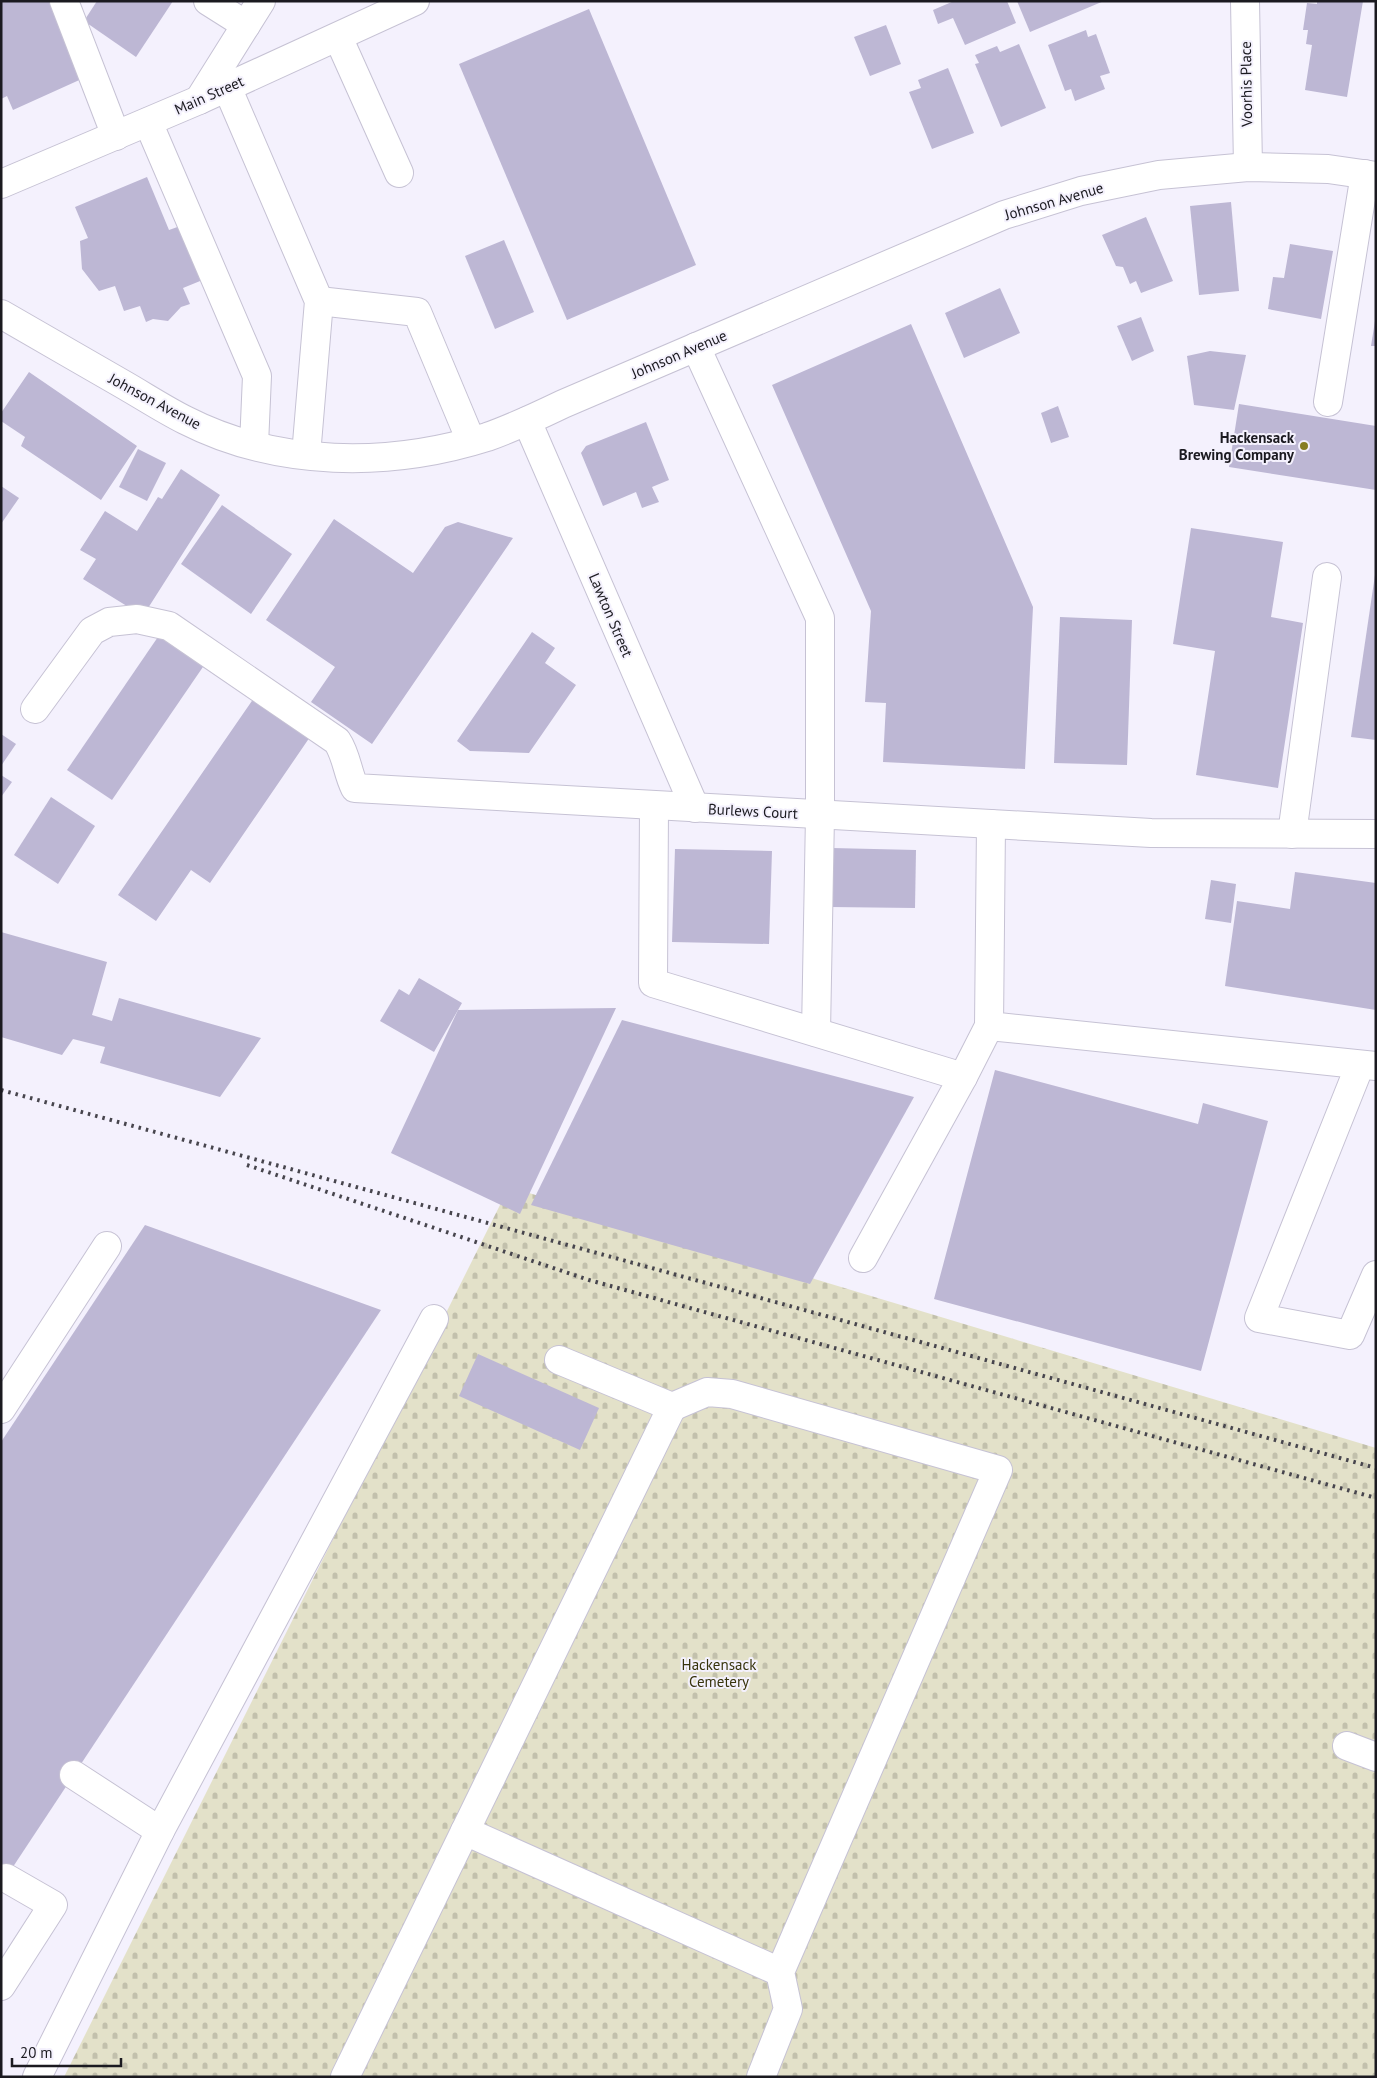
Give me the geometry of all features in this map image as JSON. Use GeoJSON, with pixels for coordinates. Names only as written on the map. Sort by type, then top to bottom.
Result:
{"type":"FeatureCollection","features":[{"type":"Feature","properties":{"kind":"street"},"geometry":{"type":"LineString","coordinates":[[64,1],[116,136]]}},
{"type":"Feature","properties":{"kind":"street"},"geometry":{"type":"LineString","coordinates":[[208,1],[246,25]]}},
{"type":"Feature","properties":{"kind":"street"},"geometry":{"type":"LineString","coordinates":[[199,100],[261,1]]}},
{"type":"Feature","properties":{"kind":"street","name":"Main Street"},"geometry":{"type":"LineString","coordinates":[[1,184],[199,100],[415,1]]}},
{"type":"Feature","properties":{"kind":"street","name":"Voorhis Place"},"geometry":{"type":"LineString","coordinates":[[1246,1],[1248,168]]}},
{"type":"Feature","properties":{"kind":"street"},"geometry":{"type":"LineString","coordinates":[[338,36],[399,173]]}},
{"type":"Feature","properties":{"kind":"street"},"geometry":{"type":"LineString","coordinates":[[227,87],[319,301],[306,455]]}},
{"type":"Feature","properties":{"kind":"street"},"geometry":{"type":"LineString","coordinates":[[148,122],[257,376],[254,445]]}},
{"type":"Feature","properties":{"kind":"street","name":"Johnson Avenue"},"geometry":{"type":"LineString","coordinates":[[1,314],[186,420],[235,440],[293,454],[352,459],[415,454],[486,437],[528,422],[563,404],[1004,215],[1081,191],[1159,175],[1248,168],[1328,169],[1371,175]]}},
{"type":"Feature","properties":{"kind":"street"},"geometry":{"type":"LineString","coordinates":[[1328,402],[1371,175]]}},
{"type":"Feature","properties":{"kind":"street"},"geometry":{"type":"LineString","coordinates":[[319,301],[417,312],[471,440]]}},
{"type":"Feature","properties":{"kind":"street"},"geometry":{"type":"LineString","coordinates":[[696,347],[820,618],[820,815],[816,1032]]}},
{"type":"Feature","properties":{"kind":"street","name":"Lawton Street"},"geometry":{"type":"LineString","coordinates":[[528,422],[695,808]]}},
{"type":"Feature","properties":{"kind":"street"},"geometry":{"type":"LineString","coordinates":[[1292,834],[1327,578]]}},
{"type":"Feature","properties":{"kind":"street","name":"Burlews Court"},"geometry":{"type":"LineString","coordinates":[[35,709],[92,631],[109,622],[137,619],[168,626],[337,741],[346,754],[348,774],[355,788],[1151,833],[1376,834]]}},
{"type":"Feature","properties":{"kind":"street"},"geometry":{"type":"LineString","coordinates":[[654,806],[653,983],[963,1077]]}},
{"type":"Feature","properties":{"kind":"street"},"geometry":{"type":"LineString","coordinates":[[863,1258],[989,1026],[991,824]]}},
{"type":"Feature","properties":{"kind":"street"},"geometry":{"type":"LineString","coordinates":[[989,1026],[1368,1066],[1259,1318],[1350,1335],[1376,1275]]}},
{"type":"Feature","properties":{"kind":"street"},"geometry":{"type":"LineString","coordinates":[[1,1409],[107,1246]]}},
{"type":"Feature","properties":{"kind":"street"},"geometry":{"type":"LineString","coordinates":[[36,2077],[160,1831],[434,1319]]}},
{"type":"Feature","properties":{"kind":"street"},"geometry":{"type":"LineString","coordinates":[[559,1360],[672,1407]]}},
{"type":"Feature","properties":{"kind":"street"},"geometry":{"type":"LineString","coordinates":[[345,2077],[672,1407],[707,1392],[732,1394],[998,1470],[780,1972],[788,2009],[760,2077]]}},
{"type":"Feature","properties":{"kind":"street"},"geometry":{"type":"LineString","coordinates":[[1347,1746],[1376,1757]]}},
{"type":"Feature","properties":{"kind":"street"},"geometry":{"type":"LineString","coordinates":[[74,1775],[160,1831]]}},
{"type":"Feature","properties":{"kind":"street"},"geometry":{"type":"LineString","coordinates":[[465,1832],[780,1972]]}},
{"type":"Feature","properties":{"kind":"street"},"geometry":{"type":"LineString","coordinates":[[1,1986],[53,1904],[6,1878]]}},
{"type":"Feature","properties":{"kind":"green space","name":"Hackensack Cemetery"},"geometry":{"type":"Polygon","coordinates":[[[509,1187],[1376,1448],[1376,2077],[64,2077],[509,1187]]]}},
{"type":"Feature","properties":{"kind":"building"},"geometry":{"type":"Polygon","coordinates":[[[1,1],[52,1],[86,77],[13,110],[7,96],[1,99],[1,1]]]}},
{"type":"Feature","properties":{"kind":"building"},"geometry":{"type":"Polygon","coordinates":[[[97,1],[173,1],[136,57],[84,21],[97,1]]]}},
{"type":"Feature","properties":{"kind":"building"},"geometry":{"type":"Polygon","coordinates":[[[954,1],[1007,1],[1016,23],[965,45],[953,18],[938,24],[933,10],[954,1]]]}},
{"type":"Feature","properties":{"kind":"building"},"geometry":{"type":"Polygon","coordinates":[[[1017,1],[1104,1],[1030,32],[1017,1]]]}},
{"type":"Feature","properties":{"kind":"building"},"geometry":{"type":"Polygon","coordinates":[[[1317,1],[1363,1],[1347,97],[1305,90],[1312,45],[1306,44],[1308,30],[1303,30],[1307,3],[1317,4],[1317,1]]]}},
{"type":"Feature","properties":{"kind":"building"},"geometry":{"type":"Polygon","coordinates":[[[589,9],[696,265],[567,320],[459,64],[589,9]]]}},
{"type":"Feature","properties":{"kind":"building"},"geometry":{"type":"Polygon","coordinates":[[[886,25],[901,64],[870,76],[854,37],[886,25]]]}},
{"type":"Feature","properties":{"kind":"building"},"geometry":{"type":"Polygon","coordinates":[[[1086,30],[1088,37],[1096,34],[1110,73],[1100,76],[1105,89],[1075,101],[1071,89],[1065,91],[1048,45],[1086,30]]]}},
{"type":"Feature","properties":{"kind":"building"},"geometry":{"type":"Polygon","coordinates":[[[1019,44],[1046,108],[1001,127],[975,64],[979,63],[975,55],[997,46],[1000,52],[1019,44]]]}},
{"type":"Feature","properties":{"kind":"building"},"geometry":{"type":"Polygon","coordinates":[[[948,68],[974,133],[932,149],[909,92],[921,88],[918,80],[948,68]]]}},
{"type":"Feature","properties":{"kind":"building"},"geometry":{"type":"Polygon","coordinates":[[[147,177],[169,230],[183,225],[205,279],[183,288],[190,304],[181,307],[168,321],[153,319],[146,322],[140,306],[124,311],[115,286],[99,291],[82,269],[80,241],[88,238],[75,207],[147,177]]]}},
{"type":"Feature","properties":{"kind":"building"},"geometry":{"type":"Polygon","coordinates":[[[1231,202],[1239,291],[1199,295],[1190,206],[1231,202]]]}},
{"type":"Feature","properties":{"kind":"building"},"geometry":{"type":"Polygon","coordinates":[[[1146,217],[1173,281],[1141,293],[1136,281],[1130,284],[1123,267],[1116,266],[1102,235],[1146,217]]]}},
{"type":"Feature","properties":{"kind":"building"},"geometry":{"type":"Polygon","coordinates":[[[504,240],[534,312],[495,329],[465,256],[504,240]]]}},
{"type":"Feature","properties":{"kind":"building"},"geometry":{"type":"Polygon","coordinates":[[[1290,244],[1333,251],[1321,319],[1268,309],[1273,277],[1284,278],[1290,244]]]}},
{"type":"Feature","properties":{"kind":"building"},"geometry":{"type":"Polygon","coordinates":[[[1000,288],[1020,333],[964,358],[945,313],[1000,288]]]}},
{"type":"Feature","properties":{"kind":"building"},"geometry":{"type":"Polygon","coordinates":[[[1141,317],[1154,351],[1132,361],[1117,326],[1141,317]]]}},
{"type":"Feature","properties":{"kind":"building"},"geometry":{"type":"Polygon","coordinates":[[[1375,321],[1376,346],[1371,346],[1375,321]]]}},
{"type":"Feature","properties":{"kind":"building"},"geometry":{"type":"Polygon","coordinates":[[[911,324],[1033,607],[1025,769],[883,762],[886,703],[865,702],[871,611],[772,385],[911,324]]]}},
{"type":"Feature","properties":{"kind":"building"},"geometry":{"type":"Polygon","coordinates":[[[1210,351],[1246,355],[1234,410],[1194,405],[1187,356],[1210,351]]]}},
{"type":"Feature","properties":{"kind":"building"},"geometry":{"type":"Polygon","coordinates":[[[29,372],[137,446],[101,500],[21,446],[25,437],[1,421],[1,413],[29,372]]]}},
{"type":"Feature","properties":{"kind":"building","name":"Hackensack Brewing Company"},"geometry":{"type":"Polygon","coordinates":[[[1239,404],[1376,426],[1376,490],[1229,467],[1239,404]]]}},
{"type":"Feature","properties":{"kind":"building"},"geometry":{"type":"Polygon","coordinates":[[[1058,406],[1069,437],[1051,443],[1041,413],[1058,406]]]}},
{"type":"Feature","properties":{"kind":"building"},"geometry":{"type":"Polygon","coordinates":[[[646,422],[669,480],[652,487],[659,502],[642,508],[636,492],[603,506],[581,453],[586,446],[646,422]]]}},
{"type":"Feature","properties":{"kind":"building"},"geometry":{"type":"Polygon","coordinates":[[[138,449],[166,463],[147,501],[119,487],[138,449]]]}},
{"type":"Feature","properties":{"kind":"building"},"geometry":{"type":"Polygon","coordinates":[[[181,469],[220,495],[143,616],[83,579],[96,559],[80,550],[105,511],[137,531],[158,497],[162,499],[181,469]]]}},
{"type":"Feature","properties":{"kind":"building"},"geometry":{"type":"Polygon","coordinates":[[[1,486],[19,498],[1,524],[1,486]]]}},
{"type":"Feature","properties":{"kind":"building"},"geometry":{"type":"Polygon","coordinates":[[[222,505],[292,554],[251,614],[181,564],[222,505]]]}},
{"type":"Feature","properties":{"kind":"building"},"geometry":{"type":"Polygon","coordinates":[[[334,519],[413,573],[445,527],[458,522],[513,538],[372,744],[311,702],[335,667],[266,620],[334,519]]]}},
{"type":"Feature","properties":{"kind":"building"},"geometry":{"type":"Polygon","coordinates":[[[1191,528],[1283,542],[1271,617],[1303,623],[1278,788],[1196,775],[1215,651],[1173,644],[1191,528]]]}},
{"type":"Feature","properties":{"kind":"building"},"geometry":{"type":"Polygon","coordinates":[[[1376,575],[1376,740],[1351,737],[1376,575]]]}},
{"type":"Feature","properties":{"kind":"building"},"geometry":{"type":"Polygon","coordinates":[[[1060,617],[1132,620],[1127,765],[1054,763],[1060,617]]]}},
{"type":"Feature","properties":{"kind":"building"},"geometry":{"type":"Polygon","coordinates":[[[162,631],[207,661],[112,800],[67,770],[162,631]]]}},
{"type":"Feature","properties":{"kind":"building"},"geometry":{"type":"Polygon","coordinates":[[[532,632],[555,648],[545,663],[576,685],[529,753],[470,751],[457,741],[532,632]]]}},
{"type":"Feature","properties":{"kind":"building"},"geometry":{"type":"Polygon","coordinates":[[[256,695],[312,734],[210,883],[191,870],[156,921],[118,895],[256,695]]]}},
{"type":"Feature","properties":{"kind":"building"},"geometry":{"type":"Polygon","coordinates":[[[1,734],[16,744],[1,766],[1,734]]]}},
{"type":"Feature","properties":{"kind":"building"},"geometry":{"type":"Polygon","coordinates":[[[1,775],[12,782],[1,797],[1,775]]]}},
{"type":"Feature","properties":{"kind":"building"},"geometry":{"type":"Polygon","coordinates":[[[51,797],[95,826],[58,884],[14,855],[51,797]]]}},
{"type":"Feature","properties":{"kind":"building"},"geometry":{"type":"Polygon","coordinates":[[[832,848],[916,850],[915,908],[831,907],[832,848]]]}},
{"type":"Feature","properties":{"kind":"building"},"geometry":{"type":"Polygon","coordinates":[[[675,849],[772,851],[769,944],[672,942],[675,849]]]}},
{"type":"Feature","properties":{"kind":"building"},"geometry":{"type":"Polygon","coordinates":[[[1295,872],[1376,883],[1376,1010],[1225,986],[1237,901],[1290,909],[1295,872]]]}},
{"type":"Feature","properties":{"kind":"building"},"geometry":{"type":"Polygon","coordinates":[[[1211,880],[1236,884],[1231,923],[1205,919],[1211,880]]]}},
{"type":"Feature","properties":{"kind":"building"},"geometry":{"type":"Polygon","coordinates":[[[1,932],[107,962],[92,1015],[112,1021],[119,998],[261,1038],[220,1097],[100,1063],[105,1047],[73,1039],[62,1055],[1,1037],[1,932]]]}},
{"type":"Feature","properties":{"kind":"building"},"geometry":{"type":"Polygon","coordinates":[[[419,978],[462,1003],[434,1052],[380,1021],[399,989],[409,995],[419,978]]]}},
{"type":"Feature","properties":{"kind":"building"},"geometry":{"type":"Polygon","coordinates":[[[616,1008],[520,1214],[391,1153],[458,1010],[616,1008]]]}},
{"type":"Feature","properties":{"kind":"building"},"geometry":{"type":"Polygon","coordinates":[[[622,1020],[914,1097],[810,1284],[531,1205],[622,1020]]]}},
{"type":"Feature","properties":{"kind":"building"},"geometry":{"type":"Polygon","coordinates":[[[995,1070],[1198,1124],[1203,1103],[1268,1121],[1201,1371],[934,1299],[995,1070]]]}},
{"type":"Feature","properties":{"kind":"building"},"geometry":{"type":"Polygon","coordinates":[[[145,1225],[381,1310],[1,1885],[1,1442],[145,1225]]]}},
{"type":"Feature","properties":{"kind":"building"},"geometry":{"type":"Polygon","coordinates":[[[478,1354],[599,1408],[580,1450],[459,1396],[478,1354]]]}},
{"type":"Feature","properties":{"kind":"railway"},"geometry":{"type":"LineString","coordinates":[[1,1090],[1376,1468]]}},
{"type":"Feature","properties":{"kind":"railway"},"geometry":{"type":"LineString","coordinates":[[247,1165],[589,1280],[1376,1498]]}},
{"type":"Feature","properties":{"kind":"place","name":"Hackensack Brewing Company"},"geometry":{"type":"Point","coordinates":[1304,446]}}]}
